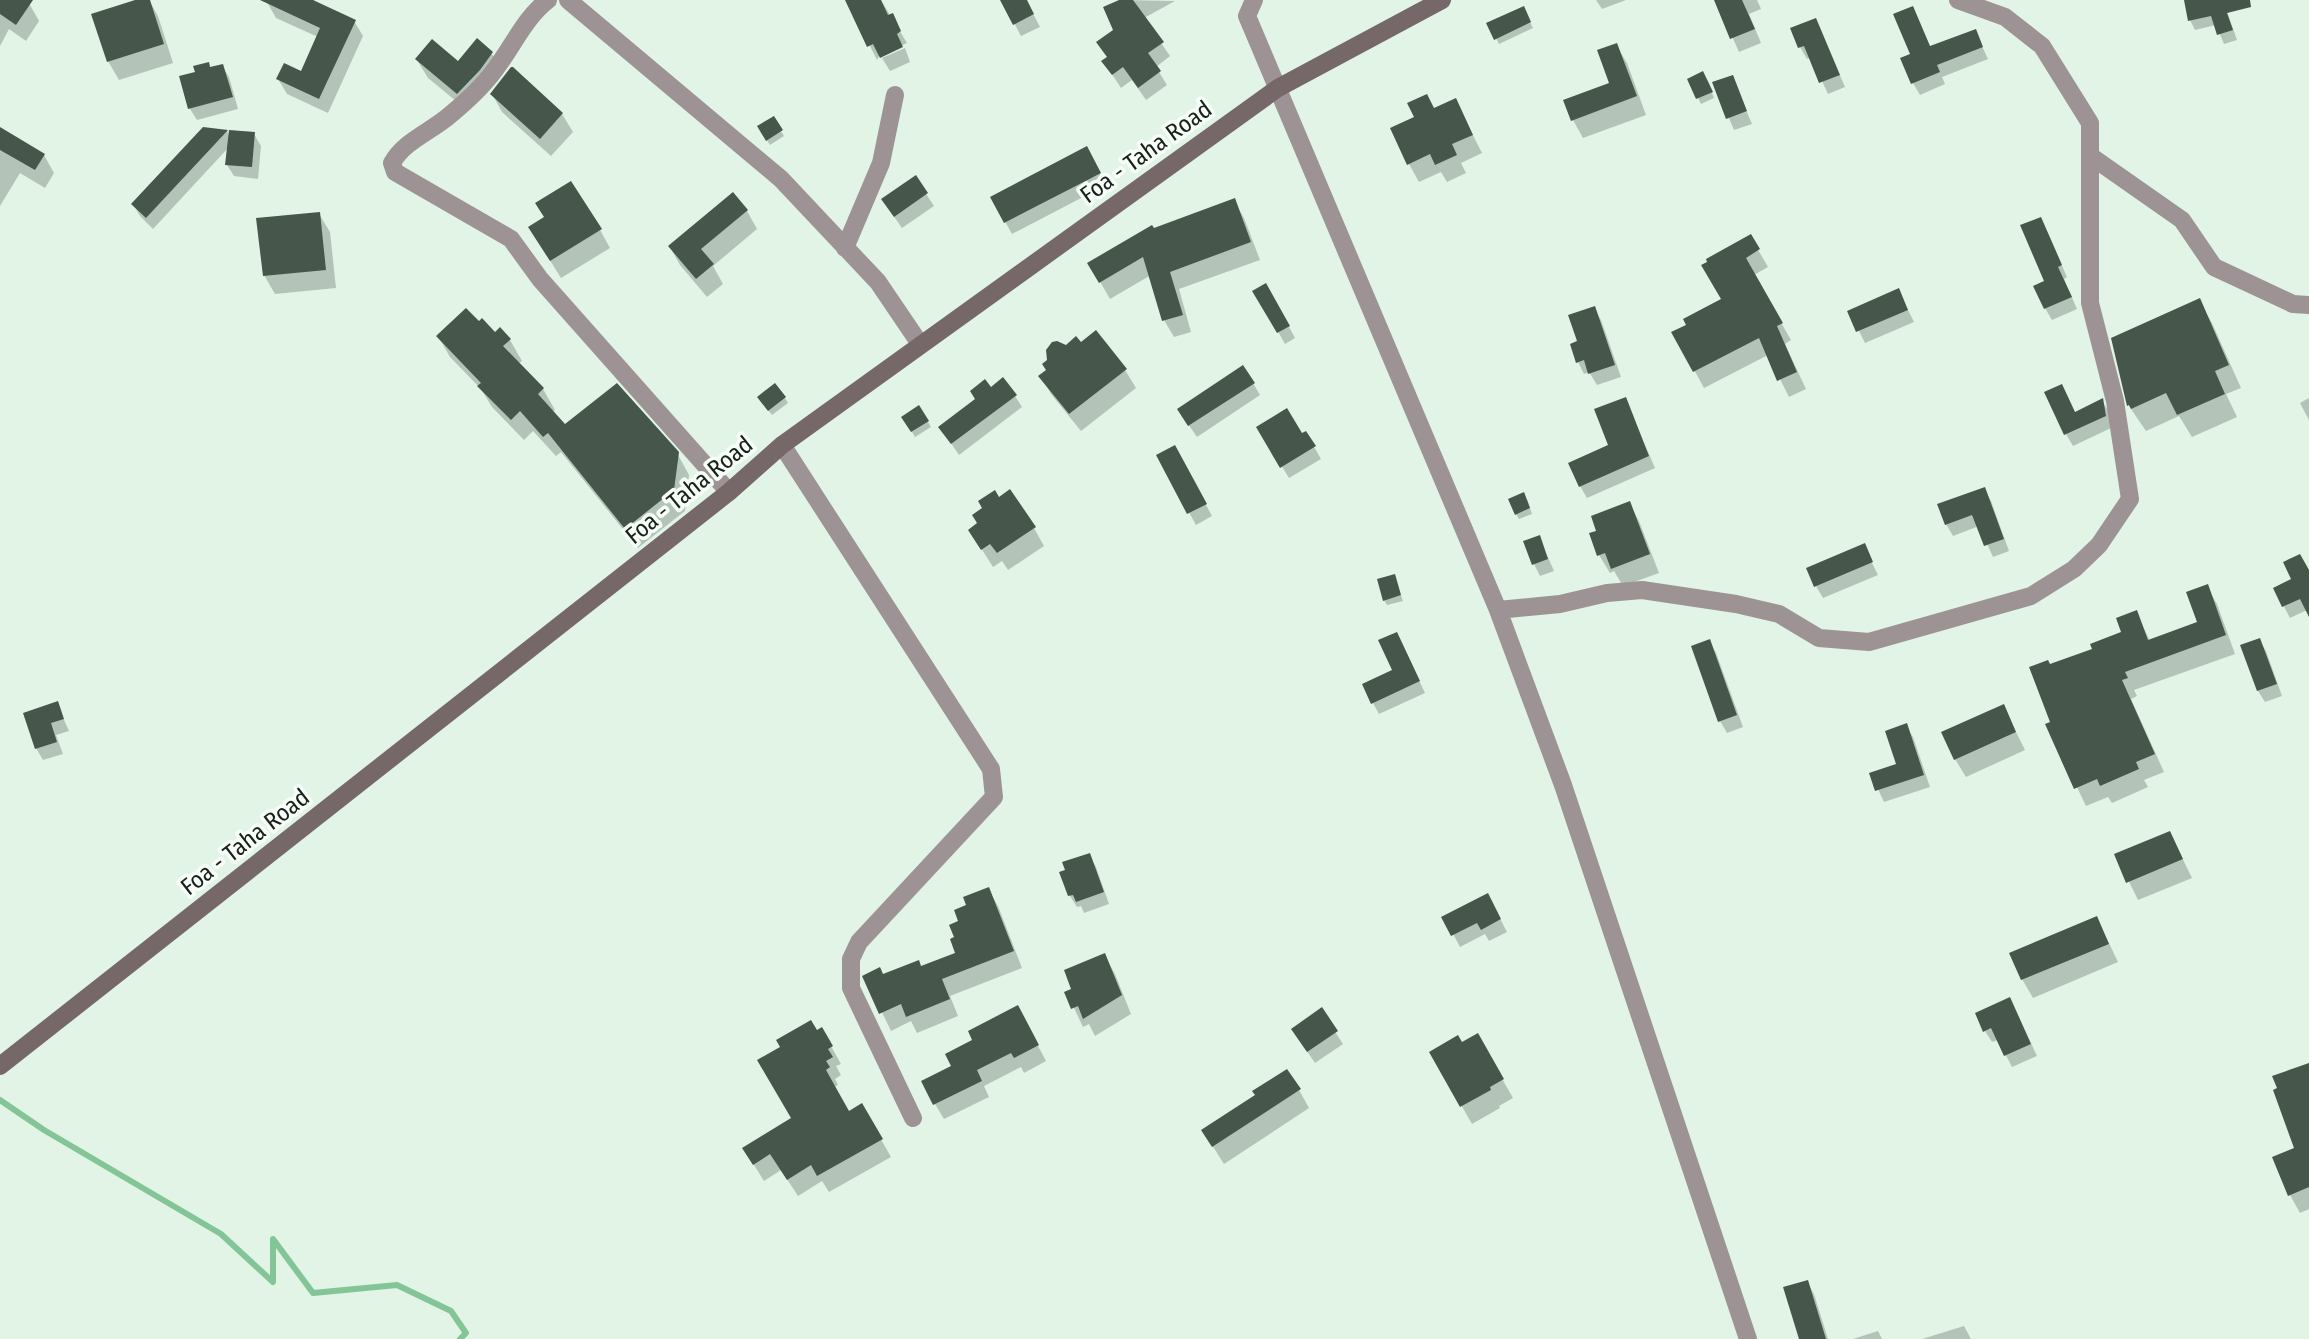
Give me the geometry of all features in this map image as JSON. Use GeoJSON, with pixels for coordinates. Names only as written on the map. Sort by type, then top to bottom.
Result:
{"type":"FeatureCollection","features":[{"type":"Feature","properties":{"kind":"street"},"geometry":{"type":"LineString","coordinates":[[548,0],[522,28],[498,67],[450,115],[398,153],[392,163],[395,172],[511,239],[540,279],[729,492]]}},
{"type":"Feature","properties":{"kind":"street","name":"Foa - Taha Road"},"geometry":{"type":"LineString","coordinates":[[0,1066],[729,492],[782,445],[1278,88],[1441,0]]}},
{"type":"Feature","properties":{"kind":"street"},"geometry":{"type":"LineString","coordinates":[[1498,610],[1560,604],[1607,593],[1642,590],[1735,604],[1779,614],[1819,638],[1869,642],[2031,596],[2074,569],[2099,545],[2130,499],[2115,401],[2090,303],[2090,123],[2042,46],[2005,17],[1958,0]]}},
{"type":"Feature","properties":{"kind":"street"},"geometry":{"type":"LineString","coordinates":[[572,1],[780,179],[878,282],[920,344]]}},
{"type":"Feature","properties":{"kind":"street"},"geometry":{"type":"LineString","coordinates":[[1247,5],[1278,88],[1498,610],[1567,798],[1748,1339]]}},
{"type":"Feature","properties":{"kind":"street"},"geometry":{"type":"LineString","coordinates":[[845,248],[881,163],[895,95]]}},
{"type":"Feature","properties":{"kind":"street"},"geometry":{"type":"LineString","coordinates":[[2092,156],[2182,220],[2214,267],[2293,304],[2309,305]]}},
{"type":"Feature","properties":{"kind":"street"},"geometry":{"type":"LineString","coordinates":[[782,445],[991,769],[993,797],[859,942],[851,959],[851,988],[914,1118]]}},
{"type":"Feature","properties":{"kind":"building"},"geometry":{"type":"Polygon","coordinates":[[[0,0],[33,0],[16,25],[0,14],[0,0]]]}},
{"type":"Feature","properties":{"kind":"building"},"geometry":{"type":"Polygon","coordinates":[[[135,0],[150,0],[164,44],[107,62],[91,14],[135,0]]]}},
{"type":"Feature","properties":{"kind":"building"},"geometry":{"type":"Polygon","coordinates":[[[260,0],[313,0],[356,20],[319,99],[276,79],[284,63],[301,71],[320,28],[260,0]]]}},
{"type":"Feature","properties":{"kind":"building"},"geometry":{"type":"Polygon","coordinates":[[[845,0],[881,0],[888,15],[893,13],[901,31],[897,34],[903,47],[880,58],[873,44],[867,47],[845,0]]]}},
{"type":"Feature","properties":{"kind":"building"},"geometry":{"type":"Polygon","coordinates":[[[1000,0],[1027,0],[1034,14],[1013,25],[1000,0]]]}},
{"type":"Feature","properties":{"kind":"building"},"geometry":{"type":"Polygon","coordinates":[[[1119,0],[1133,0],[1164,42],[1148,53],[1161,71],[1138,88],[1123,67],[1112,75],[1101,61],[1107,57],[1096,42],[1113,30],[1103,7],[1119,0]]]}},
{"type":"Feature","properties":{"kind":"building"},"geometry":{"type":"Polygon","coordinates":[[[1714,0],[1742,0],[1755,29],[1730,39],[1714,0]]]}},
{"type":"Feature","properties":{"kind":"building"},"geometry":{"type":"Polygon","coordinates":[[[2184,0],[2250,0],[2251,7],[2227,13],[2233,30],[2217,35],[2211,16],[2188,21],[2184,0]]]}},
{"type":"Feature","properties":{"kind":"building"},"geometry":{"type":"Polygon","coordinates":[[[1524,6],[1531,22],[1494,40],[1486,23],[1524,6]]]}},
{"type":"Feature","properties":{"kind":"building"},"geometry":{"type":"Polygon","coordinates":[[[1913,6],[1930,46],[1976,29],[1983,47],[1937,65],[1940,72],[1911,84],[1900,58],[1910,54],[1893,14],[1913,6]]]}},
{"type":"Feature","properties":{"kind":"building"},"geometry":{"type":"Polygon","coordinates":[[[1816,18],[1840,75],[1819,83],[1804,46],[1798,48],[1790,28],[1816,18]]]}},
{"type":"Feature","properties":{"kind":"building"},"geometry":{"type":"Polygon","coordinates":[[[477,38],[493,52],[457,94],[415,59],[432,39],[458,61],[477,38]]]}},
{"type":"Feature","properties":{"kind":"building"},"geometry":{"type":"Polygon","coordinates":[[[1617,43],[1637,96],[1571,121],[1563,100],[1609,83],[1597,50],[1617,43]]]}},
{"type":"Feature","properties":{"kind":"building"},"geometry":{"type":"Polygon","coordinates":[[[209,62],[210,67],[223,64],[233,97],[188,109],[179,76],[195,72],[193,66],[209,62]]]}},
{"type":"Feature","properties":{"kind":"building"},"geometry":{"type":"Polygon","coordinates":[[[511,67],[563,113],[540,139],[490,94],[511,67]]]}},
{"type":"Feature","properties":{"kind":"building"},"geometry":{"type":"Polygon","coordinates":[[[1703,71],[1713,92],[1696,99],[1687,79],[1703,71]]]}},
{"type":"Feature","properties":{"kind":"building"},"geometry":{"type":"Polygon","coordinates":[[[1733,75],[1747,111],[1726,119],[1712,82],[1733,75]]]}},
{"type":"Feature","properties":{"kind":"building"},"geometry":{"type":"Polygon","coordinates":[[[1427,94],[1434,108],[1456,98],[1473,135],[1452,144],[1457,155],[1435,165],[1430,154],[1407,165],[1390,128],[1414,117],[1407,103],[1427,94]]]}},
{"type":"Feature","properties":{"kind":"building"},"geometry":{"type":"Polygon","coordinates":[[[774,116],[783,130],[766,141],[757,126],[774,116]]]}},
{"type":"Feature","properties":{"kind":"building"},"geometry":{"type":"Polygon","coordinates":[[[0,127],[45,154],[35,170],[0,150],[0,127]]]}},
{"type":"Feature","properties":{"kind":"building"},"geometry":{"type":"Polygon","coordinates":[[[203,127],[228,130],[146,218],[131,204],[203,127]]]}},
{"type":"Feature","properties":{"kind":"building"},"geometry":{"type":"Polygon","coordinates":[[[229,130],[255,132],[252,167],[225,165],[229,130]]]}},
{"type":"Feature","properties":{"kind":"building"},"geometry":{"type":"Polygon","coordinates":[[[1087,146],[1101,173],[1004,223],[990,197],[1087,146]]]}},
{"type":"Feature","properties":{"kind":"building"},"geometry":{"type":"Polygon","coordinates":[[[916,175],[928,193],[894,217],[881,199],[916,175]]]}},
{"type":"Feature","properties":{"kind":"building"},"geometry":{"type":"Polygon","coordinates":[[[571,181],[602,229],[550,261],[528,227],[544,217],[535,203],[571,181]]]}},
{"type":"Feature","properties":{"kind":"building"},"geometry":{"type":"Polygon","coordinates":[[[733,192],[748,210],[701,249],[714,264],[696,279],[668,246],[733,192]]]}},
{"type":"Feature","properties":{"kind":"building"},"geometry":{"type":"Polygon","coordinates":[[[1235,198],[1251,242],[1170,272],[1183,315],[1162,321],[1143,257],[1099,283],[1087,263],[1152,225],[1154,228],[1235,198]]]}},
{"type":"Feature","properties":{"kind":"building"},"geometry":{"type":"Polygon","coordinates":[[[320,212],[326,270],[263,276],[256,218],[320,212]]]}},
{"type":"Feature","properties":{"kind":"building"},"geometry":{"type":"Polygon","coordinates":[[[2041,217],[2062,265],[2058,267],[2072,297],[2044,309],[2033,286],[2044,281],[2020,225],[2041,217]]]}},
{"type":"Feature","properties":{"kind":"building"},"geometry":{"type":"Polygon","coordinates":[[[1751,234],[1760,249],[1746,258],[1783,323],[1777,326],[1797,372],[1777,381],[1759,338],[1693,372],[1671,332],[1686,325],[1683,319],[1721,299],[1701,265],[1707,262],[1706,259],[1751,234]]]}},
{"type":"Feature","properties":{"kind":"building"},"geometry":{"type":"Polygon","coordinates":[[[1266,283],[1290,326],[1277,333],[1252,291],[1266,283]]]}},
{"type":"Feature","properties":{"kind":"building"},"geometry":{"type":"Polygon","coordinates":[[[1899,288],[1908,310],[1856,332],[1847,311],[1899,288]]]}},
{"type":"Feature","properties":{"kind":"building"},"geometry":{"type":"Polygon","coordinates":[[[2200,298],[2229,365],[2215,371],[2225,394],[2177,415],[2166,393],[2131,409],[2127,406],[2111,338],[2200,298]]]}},
{"type":"Feature","properties":{"kind":"building"},"geometry":{"type":"Polygon","coordinates":[[[1595,306],[1615,365],[1588,374],[1584,360],[1576,363],[1570,344],[1577,341],[1568,315],[1595,306]]]}},
{"type":"Feature","properties":{"kind":"building"},"geometry":{"type":"Polygon","coordinates":[[[466,308],[479,321],[482,318],[495,332],[500,327],[511,339],[503,346],[544,388],[538,394],[565,424],[617,383],[679,452],[674,490],[625,529],[548,433],[543,437],[520,411],[511,420],[477,386],[481,383],[436,336],[466,308]]]}},
{"type":"Feature","properties":{"kind":"building"},"geometry":{"type":"Polygon","coordinates":[[[1096,330],[1127,369],[1069,414],[1038,376],[1046,370],[1042,364],[1047,360],[1046,350],[1052,342],[1066,345],[1076,336],[1081,342],[1096,330]]]}},
{"type":"Feature","properties":{"kind":"building"},"geometry":{"type":"Polygon","coordinates":[[[1243,365],[1255,383],[1188,426],[1177,409],[1243,365]]]}},
{"type":"Feature","properties":{"kind":"building"},"geometry":{"type":"Polygon","coordinates":[[[1003,377],[1017,395],[951,444],[938,427],[975,399],[970,391],[985,379],[991,387],[1003,377]]]}},
{"type":"Feature","properties":{"kind":"building"},"geometry":{"type":"Polygon","coordinates":[[[775,383],[786,397],[768,411],[757,397],[775,383]]]}},
{"type":"Feature","properties":{"kind":"building"},"geometry":{"type":"Polygon","coordinates":[[[2062,384],[2075,412],[2103,398],[2106,416],[2064,435],[2044,392],[2062,384]]]}},
{"type":"Feature","properties":{"kind":"building"},"geometry":{"type":"Polygon","coordinates":[[[1626,397],[1649,456],[1579,487],[1568,463],[1608,445],[1594,409],[1626,397]]]}},
{"type":"Feature","properties":{"kind":"building"},"geometry":{"type":"Polygon","coordinates":[[[919,405],[929,421],[911,432],[901,417],[919,405]]]}},
{"type":"Feature","properties":{"kind":"building"},"geometry":{"type":"Polygon","coordinates":[[[1287,408],[1302,433],[1306,431],[1316,446],[1280,468],[1256,427],[1287,408]]]}},
{"type":"Feature","properties":{"kind":"building"},"geometry":{"type":"Polygon","coordinates":[[[1175,445],[1207,504],[1187,514],[1156,455],[1175,445]]]}},
{"type":"Feature","properties":{"kind":"building"},"geometry":{"type":"Polygon","coordinates":[[[1985,487],[2004,539],[1984,546],[1972,515],[1945,525],[1937,504],[1985,487]]]}},
{"type":"Feature","properties":{"kind":"building"},"geometry":{"type":"Polygon","coordinates":[[[1010,489],[1036,527],[997,553],[990,544],[981,550],[968,530],[977,523],[972,515],[982,508],[978,501],[995,490],[999,497],[1010,489]]]}},
{"type":"Feature","properties":{"kind":"building"},"geometry":{"type":"Polygon","coordinates":[[[1524,492],[1530,508],[1515,515],[1508,499],[1524,492]]]}},
{"type":"Feature","properties":{"kind":"building"},"geometry":{"type":"Polygon","coordinates":[[[1630,501],[1650,554],[1611,569],[1605,553],[1597,556],[1589,533],[1596,531],[1591,516],[1630,501]]]}},
{"type":"Feature","properties":{"kind":"building"},"geometry":{"type":"Polygon","coordinates":[[[1540,535],[1548,559],[1532,565],[1523,541],[1540,535]]]}},
{"type":"Feature","properties":{"kind":"building"},"geometry":{"type":"Polygon","coordinates":[[[1865,543],[1873,562],[1814,587],[1806,568],[1865,543]]]}},
{"type":"Feature","properties":{"kind":"building"},"geometry":{"type":"Polygon","coordinates":[[[2300,554],[2309,570],[2309,617],[2300,599],[2282,607],[2273,588],[2291,579],[2283,562],[2300,554]]]}},
{"type":"Feature","properties":{"kind":"building"},"geometry":{"type":"Polygon","coordinates":[[[1395,574],[1401,595],[1383,601],[1377,579],[1395,574]]]}},
{"type":"Feature","properties":{"kind":"building"},"geometry":{"type":"Polygon","coordinates":[[[2208,584],[2226,635],[2125,672],[2128,678],[2122,680],[2155,754],[2136,762],[2139,769],[2100,786],[2097,779],[2074,789],[2045,724],[2050,722],[2029,667],[2048,660],[2050,664],[2092,649],[2090,644],[2121,632],[2116,618],[2137,610],[2148,640],[2197,622],[2186,592],[2208,584]]]}},
{"type":"Feature","properties":{"kind":"building"},"geometry":{"type":"Polygon","coordinates":[[[1397,632],[1420,681],[1371,704],[1362,684],[1392,670],[1378,640],[1397,632]]]}},
{"type":"Feature","properties":{"kind":"building"},"geometry":{"type":"Polygon","coordinates":[[[2260,638],[2277,684],[2257,691],[2240,645],[2260,638]]]}},
{"type":"Feature","properties":{"kind":"building"},"geometry":{"type":"Polygon","coordinates":[[[1710,639],[1737,715],[1718,722],[1691,646],[1710,639]]]}},
{"type":"Feature","properties":{"kind":"building"},"geometry":{"type":"Polygon","coordinates":[[[58,701],[64,719],[51,723],[57,742],[35,749],[23,713],[58,701]]]}},
{"type":"Feature","properties":{"kind":"building"},"geometry":{"type":"Polygon","coordinates":[[[2004,704],[2016,732],[1954,760],[1941,732],[2004,704]]]}},
{"type":"Feature","properties":{"kind":"building"},"geometry":{"type":"Polygon","coordinates":[[[1907,723],[1924,775],[1875,791],[1869,773],[1896,764],[1885,731],[1907,723]]]}},
{"type":"Feature","properties":{"kind":"building"},"geometry":{"type":"Polygon","coordinates":[[[2170,831],[2183,859],[2126,883],[2114,854],[2170,831]]]}},
{"type":"Feature","properties":{"kind":"building"},"geometry":{"type":"Polygon","coordinates":[[[1090,853],[1104,892],[1076,902],[1073,895],[1068,896],[1059,872],[1065,870],[1062,862],[1090,853]]]}},
{"type":"Feature","properties":{"kind":"building"},"geometry":{"type":"Polygon","coordinates":[[[989,887],[1014,951],[942,979],[950,999],[906,1017],[901,1004],[879,1014],[862,976],[880,967],[883,974],[919,960],[921,966],[955,953],[950,939],[954,937],[949,925],[958,921],[954,910],[966,905],[963,897],[989,887]]]}},
{"type":"Feature","properties":{"kind":"building"},"geometry":{"type":"Polygon","coordinates":[[[1488,893],[1501,919],[1481,930],[1477,923],[1451,936],[1441,917],[1488,893]]]}},
{"type":"Feature","properties":{"kind":"building"},"geometry":{"type":"Polygon","coordinates":[[[2097,916],[2109,944],[2021,980],[2009,953],[2097,916]]]}},
{"type":"Feature","properties":{"kind":"building"},"geometry":{"type":"Polygon","coordinates":[[[1105,953],[1122,995],[1083,1019],[1078,1006],[1071,1009],[1064,992],[1071,989],[1064,970],[1105,953]]]}},
{"type":"Feature","properties":{"kind":"building"},"geometry":{"type":"Polygon","coordinates":[[[2010,997],[2031,1044],[2004,1056],[1991,1028],[1983,1032],[1975,1013],[2010,997]]]}},
{"type":"Feature","properties":{"kind":"building"},"geometry":{"type":"Polygon","coordinates":[[[1018,1005],[1039,1045],[1014,1058],[1011,1053],[977,1070],[982,1081],[933,1105],[921,1081],[951,1066],[945,1054],[972,1040],[968,1031],[1018,1005]]]}},
{"type":"Feature","properties":{"kind":"building"},"geometry":{"type":"Polygon","coordinates":[[[1322,1007],[1338,1031],[1307,1052],[1291,1029],[1322,1007]]]}},
{"type":"Feature","properties":{"kind":"building"},"geometry":{"type":"Polygon","coordinates":[[[811,1020],[817,1030],[822,1027],[833,1046],[828,1049],[833,1057],[826,1061],[830,1067],[826,1070],[849,1111],[862,1103],[883,1139],[817,1176],[811,1165],[787,1180],[770,1154],[753,1165],[742,1148],[791,1118],[757,1060],[780,1047],[776,1040],[811,1020]]]}},
{"type":"Feature","properties":{"kind":"building"},"geometry":{"type":"Polygon","coordinates":[[[1478,1033],[1504,1079],[1490,1087],[1491,1090],[1460,1107],[1429,1052],[1458,1035],[1462,1042],[1478,1033]]]}},
{"type":"Feature","properties":{"kind":"building"},"geometry":{"type":"Polygon","coordinates":[[[2309,1063],[2309,1187],[2288,1196],[2272,1157],[2294,1148],[2273,1090],[2277,1088],[2272,1076],[2309,1063]]]}},
{"type":"Feature","properties":{"kind":"building"},"geometry":{"type":"Polygon","coordinates":[[[1287,1069],[1301,1089],[1212,1147],[1201,1130],[1255,1095],[1252,1091],[1287,1069]]]}},
{"type":"Feature","properties":{"kind":"building"},"geometry":{"type":"Polygon","coordinates":[[[1808,1280],[1826,1339],[1799,1339],[1783,1287],[1808,1280]]]}},
{"type":"Feature","properties":{"kind":"waterway"},"geometry":{"type":"LineString","coordinates":[[0,1100],[44,1130],[221,1234],[273,1282],[273,1239],[313,1293],[397,1285],[451,1311],[466,1333],[460,1339]]}}]}
